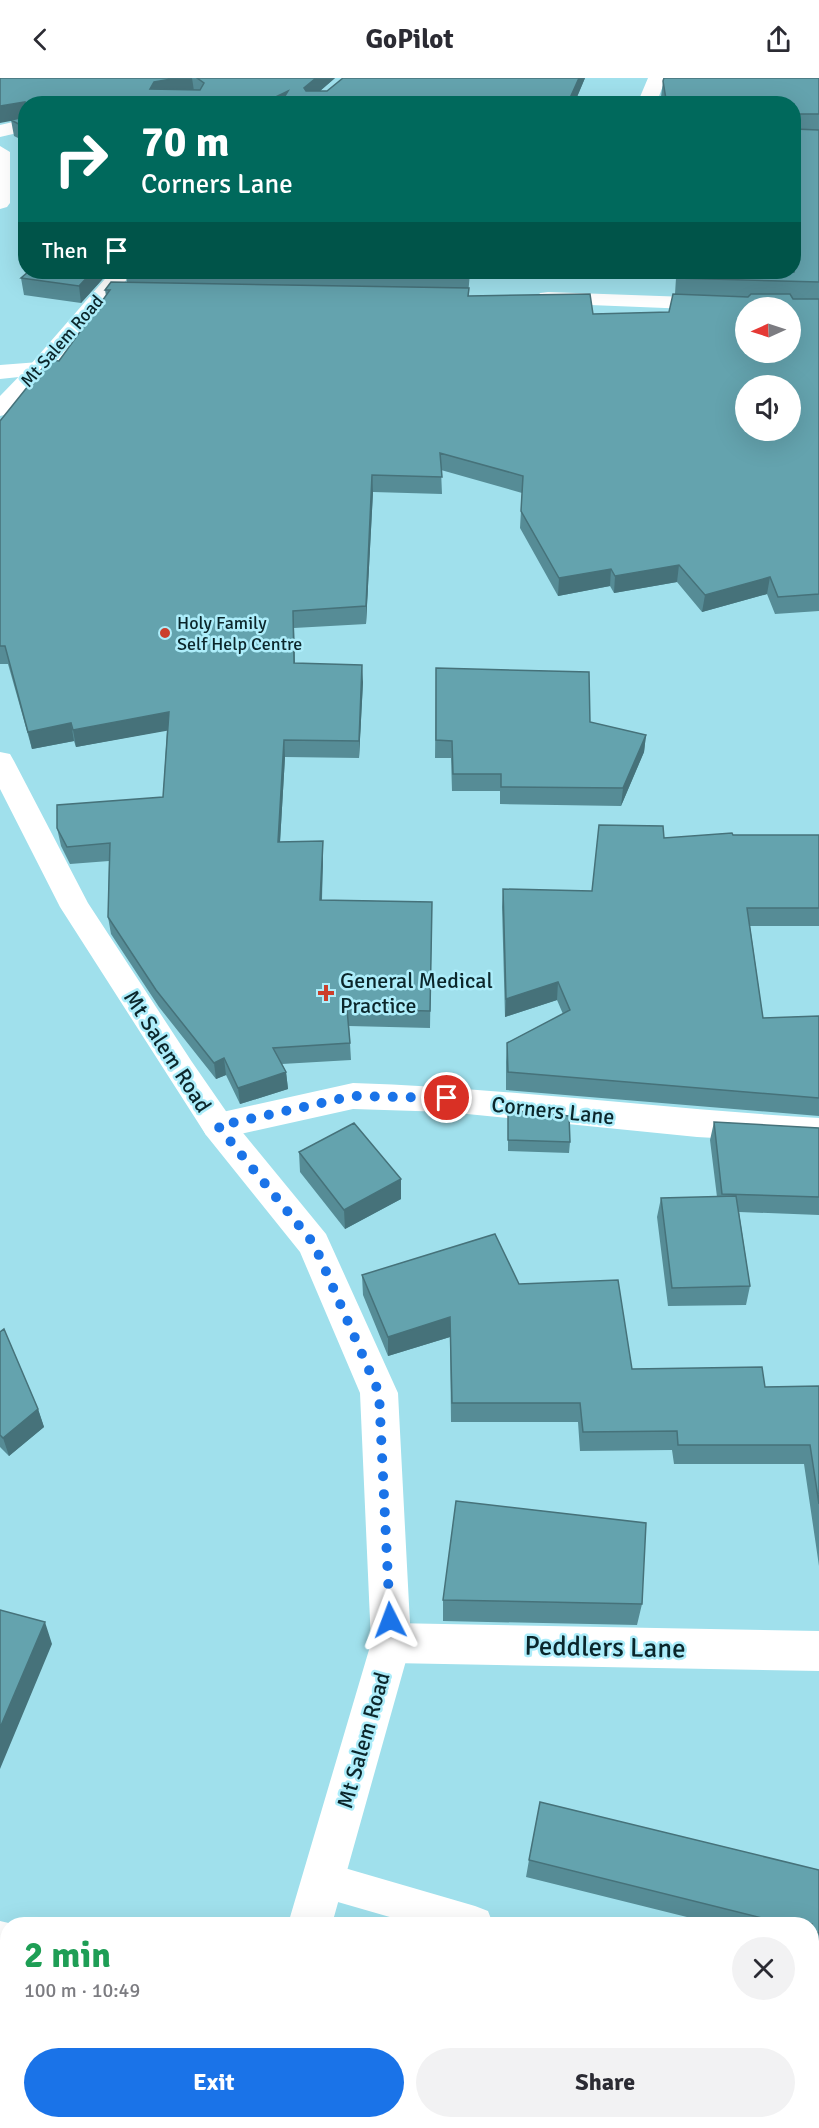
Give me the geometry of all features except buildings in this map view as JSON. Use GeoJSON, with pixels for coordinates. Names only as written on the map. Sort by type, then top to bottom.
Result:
{"type":"FeatureCollection","features":[{"type":"Feature","properties":{"kind":"street"},"geometry":{"type":"LineString","coordinates":[[649,96],[657,78]]}},
{"type":"Feature","properties":{"kind":"street"},"geometry":{"type":"LineString","coordinates":[[0,130],[18,127]]}},
{"type":"Feature","properties":{"kind":"street"},"geometry":{"type":"LineString","coordinates":[[0,152],[6,209]]}},
{"type":"Feature","properties":{"kind":"street","name":"Mt Salem Road"},"geometry":{"type":"LineString","coordinates":[[0,409],[39,369],[105,291],[126,281]]}},
{"type":"Feature","properties":{"kind":"street"},"geometry":{"type":"LineString","coordinates":[[522,298],[735,305]]}},
{"type":"Feature","properties":{"kind":"street"},"geometry":{"type":"LineString","coordinates":[[0,372],[39,369]]}},
{"type":"Feature","properties":{"kind":"street","name":"Mt Salem Road"},"geometry":{"type":"LineString","coordinates":[[0,761],[75,906],[218,1126],[314,1244],[379,1393],[391,1643],[312,1917]]}},
{"type":"Feature","properties":{"kind":"street","name":"Corners Lane"},"geometry":{"type":"LineString","coordinates":[[218,1126],[353,1096],[447,1098],[696,1124],[819,1131]]}},
{"type":"Feature","properties":{"kind":"street","name":"Peddlers Lane"},"geometry":{"type":"LineString","coordinates":[[391,1643],[819,1651]]}},
{"type":"Feature","properties":{"kind":"lane"},"geometry":{"type":"LineString","coordinates":[[324,1880],[451,1917]]}},
{"type":"Feature","properties":{"kind":"place","name":"Holy Family Self Help Centre"},"geometry":{"type":"Point","coordinates":[165,633]}},
{"type":"Feature","properties":{"kind":"place","name":"General Medical Practice"},"geometry":{"type":"Point","coordinates":[326,993]}},
{"type":"Feature","properties":{"kind":"route"},"geometry":{"type":"LineString","coordinates":[[390,1620],[379,1393],[314,1244],[218,1126],[353,1096],[447,1098]]}}]}
